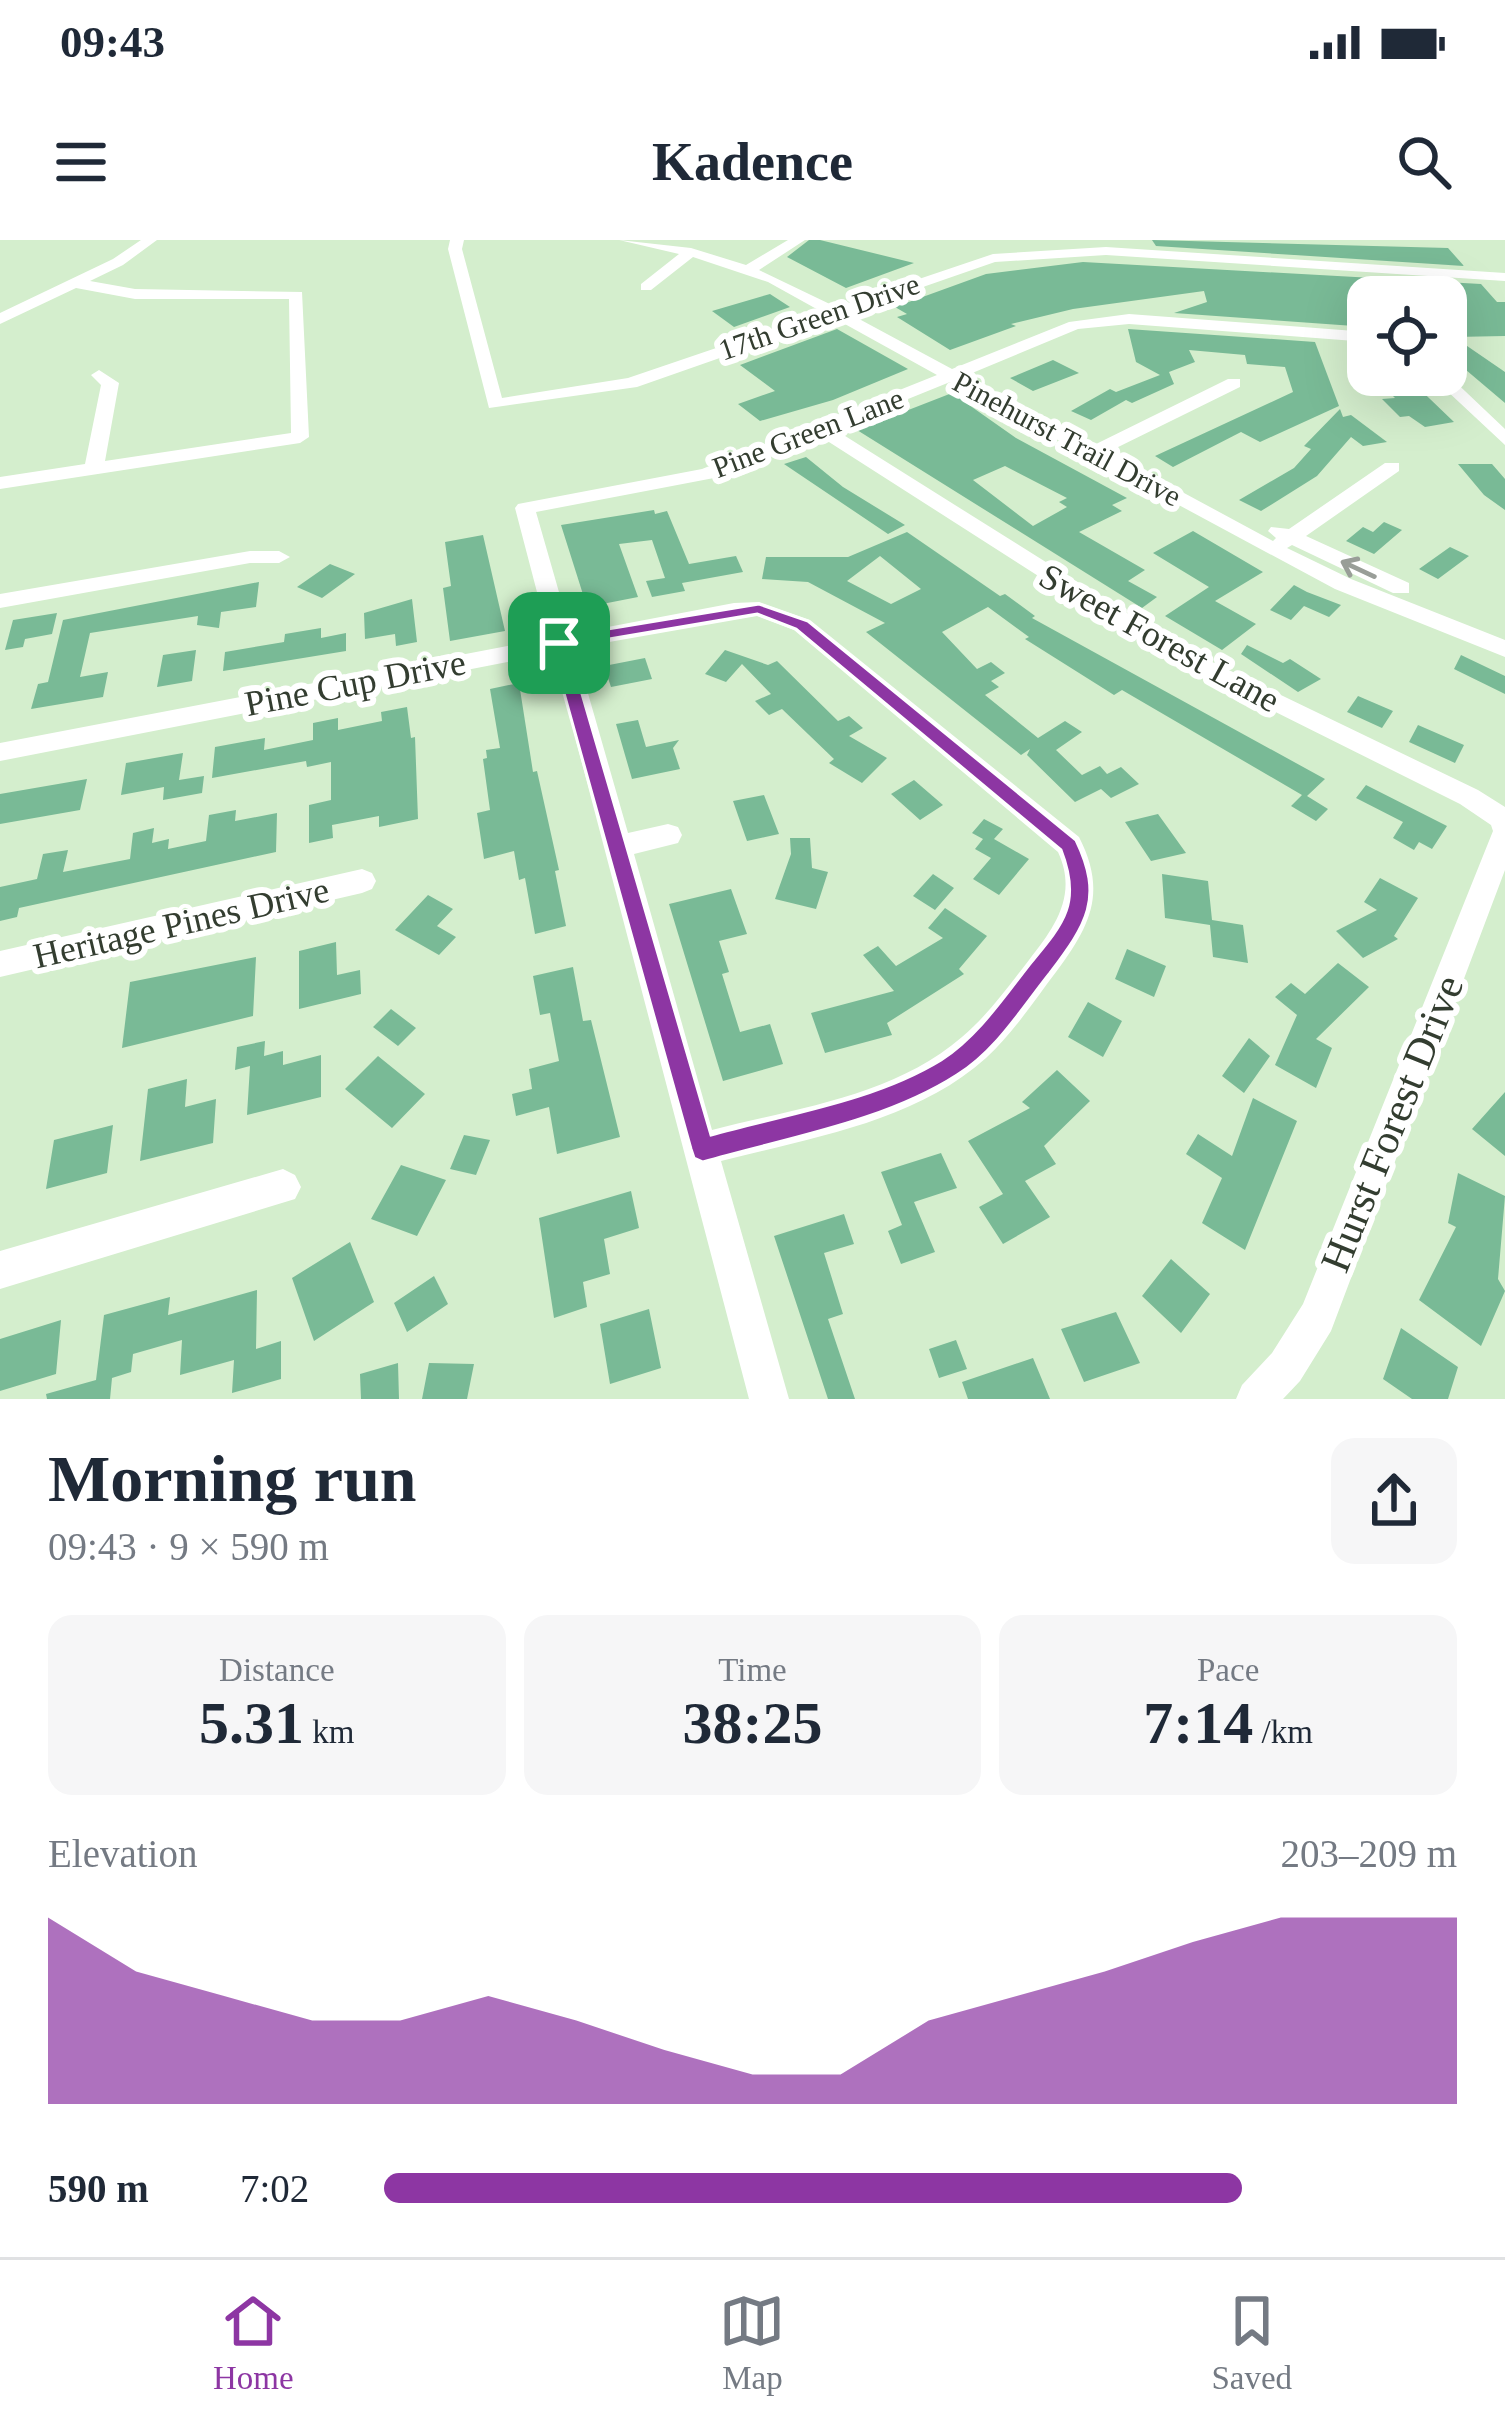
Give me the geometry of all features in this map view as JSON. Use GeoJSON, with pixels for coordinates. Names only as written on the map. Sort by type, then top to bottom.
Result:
{"type":"FeatureCollection","features":[{"type":"Feature","properties":{"kind":"street"},"geometry":{"type":"LineString","coordinates":[[0,319],[150,240]]}},
{"type":"Feature","properties":{"kind":"street","name":"17th Green Drive"},"geometry":{"type":"LineString","coordinates":[[457,240],[455,249],[495,404],[631,383],[987,254],[1106,251],[1505,277]]}},
{"type":"Feature","properties":{"kind":"street","name":"Pinehurst Trail Drive"},"geometry":{"type":"LineString","coordinates":[[626,240],[682,246],[755,266],[1281,543],[1343,584],[1505,649]]}},
{"type":"Feature","properties":{"kind":"street"},"geometry":{"type":"LineString","coordinates":[[755,266],[798,240]]}},
{"type":"Feature","properties":{"kind":"street"},"geometry":{"type":"LineString","coordinates":[[646,287],[682,246]]}},
{"type":"Feature","properties":{"kind":"street"},"geometry":{"type":"LineString","coordinates":[[0,483],[300,437],[298,295],[135,294],[74,283]]}},
{"type":"Feature","properties":{"kind":"street","name":"Pine Green Lane"},"geometry":{"type":"LineString","coordinates":[[559,643],[525,508],[707,474],[1075,325],[1111,320],[1347,336]]}},
{"type":"Feature","properties":{"kind":"street"},"geometry":{"type":"LineString","coordinates":[[94,466],[110,382],[99,375]]}},
{"type":"Feature","properties":{"kind":"street"},"geometry":{"type":"LineString","coordinates":[[1101,449],[1234,383]]}},
{"type":"Feature","properties":{"kind":"street"},"geometry":{"type":"LineString","coordinates":[[1460,396],[1505,439]]}},
{"type":"Feature","properties":{"kind":"street","name":"Sweet Forest Lane"},"geometry":{"type":"LineString","coordinates":[[821,429],[1173,652],[1469,797],[1504,820],[1505,831]]}},
{"type":"Feature","properties":{"kind":"street"},"geometry":{"type":"LineString","coordinates":[[1281,543],[1392,467]]}},
{"type":"Feature","properties":{"kind":"street","name":"Pinehurst Trail Drive"},"geometry":{"type":"LineString","coordinates":[[1281,543],[1505,630]]}},
{"type":"Feature","properties":{"kind":"street"},"geometry":{"type":"LineString","coordinates":[[0,601],[250,557],[279,557]]}},
{"type":"Feature","properties":{"kind":"street","name":"Pine Cup Drive"},"geometry":{"type":"LineString","coordinates":[[0,752],[734,610],[782,615],[828,645],[1069,845],[1078,862],[1082,896],[1068,933],[990,1032],[949,1067],[870,1102],[703,1149]]}},
{"type":"Feature","properties":{"kind":"street"},"geometry":{"type":"LineString","coordinates":[[559,643],[769,1399]]}},
{"type":"Feature","properties":{"kind":"street","name":"Hurst Forest Drive"},"geometry":{"type":"LineString","coordinates":[[1256,1399],[1286,1367],[1317,1317],[1505,831]]}},
{"type":"Feature","properties":{"kind":"street"},"geometry":{"type":"LineString","coordinates":[[615,847],[668,835]]}},
{"type":"Feature","properties":{"kind":"street","name":"Heritage Pines Drive"},"geometry":{"type":"LineString","coordinates":[[0,964],[362,881]]}},
{"type":"Feature","properties":{"kind":"street"},"geometry":{"type":"LineString","coordinates":[[0,1270],[283,1187]]}},
{"type":"Feature","properties":{"kind":"building"},"geometry":{"type":"Polygon","coordinates":[[[809,240],[914,263],[846,288],[787,257],[809,240]]]}},
{"type":"Feature","properties":{"kind":"building"},"geometry":{"type":"Polygon","coordinates":[[[1152,240],[1448,248],[1464,266],[1156,246],[1152,240]]]}},
{"type":"Feature","properties":{"kind":"building"},"geometry":{"type":"Polygon","coordinates":[[[1083,262],[1347,277],[1347,325],[1174,313],[1207,302],[1204,291],[1073,309],[1011,324],[1016,326],[950,350],[897,317],[907,314],[895,307],[986,274],[1083,262]]]}},
{"type":"Feature","properties":{"kind":"building"},"geometry":{"type":"Polygon","coordinates":[[[1467,283],[1481,284],[1497,302],[1505,302],[1505,336],[1467,337],[1467,283]]]}},
{"type":"Feature","properties":{"kind":"building"},"geometry":{"type":"Polygon","coordinates":[[[770,294],[790,307],[734,327],[712,311],[770,294]]]}},
{"type":"Feature","properties":{"kind":"building"},"geometry":{"type":"Polygon","coordinates":[[[837,329],[908,369],[833,400],[760,421],[738,404],[775,391],[740,365],[837,329]]]}},
{"type":"Feature","properties":{"kind":"building"},"geometry":{"type":"Polygon","coordinates":[[[1128,329],[1315,342],[1339,406],[1260,442],[1241,432],[1173,467],[1155,456],[1293,392],[1285,367],[1247,364],[1245,355],[1189,350],[1195,362],[1169,372],[1174,384],[1132,403],[1126,400],[1091,420],[1071,411],[1110,389],[1116,392],[1160,375],[1136,362],[1128,329]]]}},
{"type":"Feature","properties":{"kind":"building"},"geometry":{"type":"Polygon","coordinates":[[[1467,346],[1505,372],[1505,403],[1467,371],[1467,346]]]}},
{"type":"Feature","properties":{"kind":"building"},"geometry":{"type":"Polygon","coordinates":[[[1053,360],[1079,373],[1033,391],[1010,378],[1053,360]]]}},
{"type":"Feature","properties":{"kind":"building"},"geometry":{"type":"Polygon","coordinates":[[[952,393],[1016,438],[1127,498],[1112,505],[1122,511],[1079,532],[1145,570],[1128,581],[1157,597],[1142,608],[857,430],[952,393]],[[1005,466],[973,480],[1033,526],[1067,507],[1059,502],[1067,498],[1005,466]]]}},
{"type":"Feature","properties":{"kind":"building"},"geometry":{"type":"Polygon","coordinates":[[[1427,396],[1454,422],[1425,427],[1409,416],[1400,417],[1382,399],[1427,396]]]}},
{"type":"Feature","properties":{"kind":"building"},"geometry":{"type":"Polygon","coordinates":[[[1340,409],[1343,417],[1351,415],[1387,442],[1363,446],[1351,437],[1317,476],[1261,511],[1239,500],[1294,468],[1311,449],[1304,446],[1340,409]]]}},
{"type":"Feature","properties":{"kind":"building"},"geometry":{"type":"Polygon","coordinates":[[[806,457],[843,487],[905,525],[888,534],[784,464],[806,457]]]}},
{"type":"Feature","properties":{"kind":"building"},"geometry":{"type":"Polygon","coordinates":[[[1458,464],[1492,464],[1505,479],[1505,510],[1484,495],[1458,464]]]}},
{"type":"Feature","properties":{"kind":"building"},"geometry":{"type":"Polygon","coordinates":[[[654,510],[655,514],[667,511],[689,564],[736,556],[743,572],[682,583],[685,591],[652,597],[646,581],[665,578],[652,540],[619,544],[638,597],[587,607],[561,525],[654,510]]]}},
{"type":"Feature","properties":{"kind":"building"},"geometry":{"type":"Polygon","coordinates":[[[1384,522],[1402,530],[1374,554],[1346,541],[1363,527],[1373,532],[1384,522]]]}},
{"type":"Feature","properties":{"kind":"building"},"geometry":{"type":"Polygon","coordinates":[[[1193,531],[1263,572],[1215,601],[1256,624],[1222,650],[1165,616],[1209,587],[1153,553],[1193,531]]]}},
{"type":"Feature","properties":{"kind":"building"},"geometry":{"type":"Polygon","coordinates":[[[907,532],[1000,596],[1005,594],[1035,616],[1032,618],[1325,779],[1307,796],[1328,809],[1316,821],[1291,806],[1302,795],[1122,690],[1114,695],[1025,639],[1029,637],[988,607],[942,632],[977,669],[991,662],[1005,673],[991,681],[999,687],[985,695],[1038,738],[1065,721],[1082,732],[1056,750],[1082,775],[1100,766],[1107,774],[1121,767],[1139,784],[1111,798],[1101,789],[1075,802],[1027,755],[1030,749],[1021,755],[866,632],[885,623],[808,582],[762,579],[766,557],[848,557],[907,532]],[[880,556],[847,581],[891,604],[921,589],[880,556]]]}},
{"type":"Feature","properties":{"kind":"building"},"geometry":{"type":"Polygon","coordinates":[[[483,535],[505,631],[450,641],[443,588],[451,586],[445,542],[483,535]]]}},
{"type":"Feature","properties":{"kind":"building"},"geometry":{"type":"Polygon","coordinates":[[[1450,547],[1469,556],[1438,579],[1419,569],[1450,547]]]}},
{"type":"Feature","properties":{"kind":"building"},"geometry":{"type":"Polygon","coordinates":[[[330,564],[355,574],[322,598],[297,587],[330,564]]]}},
{"type":"Feature","properties":{"kind":"building"},"geometry":{"type":"Polygon","coordinates":[[[259,582],[256,607],[221,612],[219,628],[197,625],[198,616],[90,633],[80,677],[108,672],[103,697],[31,709],[38,684],[48,682],[63,620],[259,582]]]}},
{"type":"Feature","properties":{"kind":"building"},"geometry":{"type":"Polygon","coordinates":[[[1294,585],[1341,605],[1329,617],[1304,606],[1291,620],[1270,610],[1294,585]]]}},
{"type":"Feature","properties":{"kind":"building"},"geometry":{"type":"Polygon","coordinates":[[[412,599],[417,642],[396,646],[395,634],[365,639],[364,613],[412,599]]]}},
{"type":"Feature","properties":{"kind":"building"},"geometry":{"type":"Polygon","coordinates":[[[57,613],[52,634],[25,639],[23,647],[5,650],[13,620],[57,613]]]}},
{"type":"Feature","properties":{"kind":"building"},"geometry":{"type":"Polygon","coordinates":[[[321,628],[321,638],[346,633],[346,651],[223,671],[225,652],[284,642],[285,634],[321,628]]]}},
{"type":"Feature","properties":{"kind":"building"},"geometry":{"type":"Polygon","coordinates":[[[1247,645],[1283,663],[1290,659],[1321,679],[1298,692],[1241,654],[1247,645]]]}},
{"type":"Feature","properties":{"kind":"building"},"geometry":{"type":"Polygon","coordinates":[[[196,650],[192,681],[157,687],[163,655],[196,650]]]}},
{"type":"Feature","properties":{"kind":"building"},"geometry":{"type":"Polygon","coordinates":[[[725,650],[768,665],[777,661],[838,721],[849,716],[863,728],[849,736],[887,758],[862,783],[829,763],[834,759],[782,709],[769,715],[755,701],[771,694],[742,664],[726,682],[705,674],[725,650]]]}},
{"type":"Feature","properties":{"kind":"building"},"geometry":{"type":"Polygon","coordinates":[[[1461,655],[1505,676],[1505,694],[1454,669],[1461,655]]]}},
{"type":"Feature","properties":{"kind":"building"},"geometry":{"type":"Polygon","coordinates":[[[645,658],[652,679],[611,687],[604,666],[645,658]]]}},
{"type":"Feature","properties":{"kind":"building"},"geometry":{"type":"Polygon","coordinates":[[[519,683],[533,772],[537,771],[559,870],[555,871],[566,926],[535,934],[525,878],[519,880],[514,851],[484,859],[477,813],[490,810],[486,750],[500,748],[490,689],[519,683]]]}},
{"type":"Feature","properties":{"kind":"building"},"geometry":{"type":"Polygon","coordinates":[[[1358,696],[1393,711],[1382,728],[1347,712],[1358,696]]]}},
{"type":"Feature","properties":{"kind":"building"},"geometry":{"type":"Polygon","coordinates":[[[407,707],[411,738],[415,737],[418,819],[379,827],[379,816],[332,825],[333,838],[309,843],[309,805],[331,800],[331,762],[307,767],[306,761],[212,778],[215,747],[265,738],[264,750],[313,740],[313,723],[338,718],[338,730],[382,721],[381,712],[407,707]]]}},
{"type":"Feature","properties":{"kind":"building"},"geometry":{"type":"Polygon","coordinates":[[[638,720],[646,747],[679,740],[673,748],[680,769],[632,779],[616,724],[638,720]]]}},
{"type":"Feature","properties":{"kind":"building"},"geometry":{"type":"Polygon","coordinates":[[[1418,725],[1464,745],[1455,763],[1409,742],[1418,725]]]}},
{"type":"Feature","properties":{"kind":"building"},"geometry":{"type":"Polygon","coordinates":[[[183,753],[179,780],[204,776],[202,793],[163,800],[164,787],[121,795],[126,763],[183,753]]]}},
{"type":"Feature","properties":{"kind":"building"},"geometry":{"type":"Polygon","coordinates":[[[87,779],[80,810],[0,824],[0,794],[87,779]]]}},
{"type":"Feature","properties":{"kind":"building"},"geometry":{"type":"Polygon","coordinates":[[[914,780],[943,805],[920,820],[891,794],[914,780]]]}},
{"type":"Feature","properties":{"kind":"building"},"geometry":{"type":"Polygon","coordinates":[[[1366,785],[1447,826],[1432,849],[1419,842],[1414,850],[1393,838],[1403,822],[1356,798],[1366,785]]]}},
{"type":"Feature","properties":{"kind":"building"},"geometry":{"type":"Polygon","coordinates":[[[764,795],[779,834],[747,841],[733,801],[764,795]]]}},
{"type":"Feature","properties":{"kind":"building"},"geometry":{"type":"Polygon","coordinates":[[[236,810],[235,821],[277,813],[276,852],[19,908],[17,917],[0,921],[0,887],[37,879],[43,854],[68,850],[63,872],[130,859],[133,833],[154,828],[152,843],[169,839],[168,849],[206,841],[209,815],[236,810]]]}},
{"type":"Feature","properties":{"kind":"building"},"geometry":{"type":"Polygon","coordinates":[[[1158,814],[1186,853],[1151,861],[1125,822],[1158,814]]]}},
{"type":"Feature","properties":{"kind":"building"},"geometry":{"type":"Polygon","coordinates":[[[984,819],[1003,829],[994,839],[1029,859],[999,895],[973,879],[991,858],[975,849],[983,839],[972,833],[984,819]]]}},
{"type":"Feature","properties":{"kind":"building"},"geometry":{"type":"Polygon","coordinates":[[[790,838],[810,838],[812,868],[828,872],[816,909],[775,899],[791,854],[790,838]]]}},
{"type":"Feature","properties":{"kind":"building"},"geometry":{"type":"Polygon","coordinates":[[[933,874],[954,888],[935,910],[913,896],[933,874]]]}},
{"type":"Feature","properties":{"kind":"building"},"geometry":{"type":"Polygon","coordinates":[[[1162,874],[1208,881],[1212,920],[1243,925],[1248,963],[1213,957],[1210,925],[1165,918],[1162,874]]]}},
{"type":"Feature","properties":{"kind":"building"},"geometry":{"type":"Polygon","coordinates":[[[1380,878],[1418,898],[1394,936],[1398,939],[1363,958],[1336,931],[1377,910],[1364,902],[1380,878]]]}},
{"type":"Feature","properties":{"kind":"building"},"geometry":{"type":"Polygon","coordinates":[[[731,889],[747,934],[719,941],[729,972],[722,974],[740,1032],[770,1024],[783,1064],[723,1081],[669,904],[731,889]]]}},
{"type":"Feature","properties":{"kind":"building"},"geometry":{"type":"Polygon","coordinates":[[[428,895],[453,909],[437,926],[456,937],[439,955],[395,930],[428,895]]]}},
{"type":"Feature","properties":{"kind":"building"},"geometry":{"type":"Polygon","coordinates":[[[945,908],[987,936],[959,969],[964,974],[887,1023],[892,1035],[825,1053],[811,1013],[894,991],[863,955],[878,946],[896,966],[943,938],[928,928],[945,908]]]}},
{"type":"Feature","properties":{"kind":"building"},"geometry":{"type":"Polygon","coordinates":[[[336,942],[337,975],[360,970],[361,994],[299,1009],[299,951],[336,942]]]}},
{"type":"Feature","properties":{"kind":"building"},"geometry":{"type":"Polygon","coordinates":[[[1127,949],[1166,966],[1154,997],[1115,979],[1127,949]]]}},
{"type":"Feature","properties":{"kind":"building"},"geometry":{"type":"Polygon","coordinates":[[[256,957],[253,1016],[122,1048],[130,982],[256,957]]]}},
{"type":"Feature","properties":{"kind":"building"},"geometry":{"type":"Polygon","coordinates":[[[1338,963],[1369,987],[1316,1039],[1332,1048],[1316,1088],[1275,1065],[1297,1015],[1275,997],[1291,983],[1305,994],[1338,963]]]}},
{"type":"Feature","properties":{"kind":"building"},"geometry":{"type":"Polygon","coordinates":[[[573,967],[583,1021],[591,1020],[620,1137],[557,1154],[549,1107],[516,1116],[512,1094],[532,1089],[529,1069],[559,1061],[550,1013],[540,1015],[533,976],[573,967]]]}},
{"type":"Feature","properties":{"kind":"building"},"geometry":{"type":"Polygon","coordinates":[[[1088,1002],[1122,1021],[1103,1057],[1068,1037],[1088,1002]]]}},
{"type":"Feature","properties":{"kind":"building"},"geometry":{"type":"Polygon","coordinates":[[[391,1009],[416,1028],[398,1046],[373,1027],[391,1009]]]}},
{"type":"Feature","properties":{"kind":"building"},"geometry":{"type":"Polygon","coordinates":[[[1249,1038],[1270,1056],[1244,1093],[1222,1076],[1249,1038]]]}},
{"type":"Feature","properties":{"kind":"building"},"geometry":{"type":"Polygon","coordinates":[[[265,1041],[264,1056],[283,1051],[283,1065],[321,1055],[321,1097],[247,1115],[250,1066],[235,1070],[237,1047],[265,1041]]]}},
{"type":"Feature","properties":{"kind":"building"},"geometry":{"type":"Polygon","coordinates":[[[378,1056],[425,1094],[392,1128],[345,1089],[378,1056]]]}},
{"type":"Feature","properties":{"kind":"building"},"geometry":{"type":"Polygon","coordinates":[[[1057,1070],[1090,1101],[1044,1146],[1056,1164],[1025,1181],[1050,1217],[1003,1244],[979,1207],[1003,1194],[968,1141],[1030,1108],[1022,1102],[1057,1070]]]}},
{"type":"Feature","properties":{"kind":"building"},"geometry":{"type":"Polygon","coordinates":[[[187,1079],[185,1107],[216,1099],[213,1143],[140,1161],[148,1089],[187,1079]]]}},
{"type":"Feature","properties":{"kind":"building"},"geometry":{"type":"Polygon","coordinates":[[[1505,1092],[1505,1156],[1472,1129],[1505,1092]]]}},
{"type":"Feature","properties":{"kind":"building"},"geometry":{"type":"Polygon","coordinates":[[[1253,1098],[1297,1121],[1245,1250],[1202,1223],[1222,1178],[1186,1154],[1198,1134],[1232,1156],[1253,1098]]]}},
{"type":"Feature","properties":{"kind":"building"},"geometry":{"type":"Polygon","coordinates":[[[113,1125],[107,1173],[46,1189],[54,1140],[113,1125]]]}},
{"type":"Feature","properties":{"kind":"building"},"geometry":{"type":"Polygon","coordinates":[[[464,1135],[490,1140],[476,1175],[450,1169],[464,1135]]]}},
{"type":"Feature","properties":{"kind":"building"},"geometry":{"type":"Polygon","coordinates":[[[941,1153],[957,1188],[914,1202],[935,1252],[901,1264],[888,1231],[902,1225],[881,1172],[941,1153]]]}},
{"type":"Feature","properties":{"kind":"building"},"geometry":{"type":"Polygon","coordinates":[[[401,1165],[446,1180],[417,1236],[371,1219],[401,1165]]]}},
{"type":"Feature","properties":{"kind":"building"},"geometry":{"type":"Polygon","coordinates":[[[1458,1173],[1505,1196],[1498,1279],[1505,1291],[1481,1346],[1419,1300],[1456,1227],[1448,1223],[1458,1173]]]}},
{"type":"Feature","properties":{"kind":"building"},"geometry":{"type":"Polygon","coordinates":[[[631,1191],[639,1228],[604,1239],[610,1274],[583,1282],[587,1307],[554,1318],[539,1218],[631,1191]]]}},
{"type":"Feature","properties":{"kind":"building"},"geometry":{"type":"Polygon","coordinates":[[[844,1214],[854,1244],[824,1253],[843,1314],[828,1319],[855,1399],[828,1399],[774,1236],[844,1214]]]}},
{"type":"Feature","properties":{"kind":"building"},"geometry":{"type":"Polygon","coordinates":[[[350,1242],[374,1302],[314,1341],[292,1278],[350,1242]]]}},
{"type":"Feature","properties":{"kind":"building"},"geometry":{"type":"Polygon","coordinates":[[[1171,1259],[1210,1294],[1181,1333],[1142,1296],[1171,1259]]]}},
{"type":"Feature","properties":{"kind":"building"},"geometry":{"type":"Polygon","coordinates":[[[434,1276],[448,1304],[407,1332],[394,1303],[434,1276]]]}},
{"type":"Feature","properties":{"kind":"building"},"geometry":{"type":"Polygon","coordinates":[[[257,1290],[256,1349],[281,1341],[281,1379],[232,1393],[234,1360],[180,1375],[182,1340],[133,1354],[131,1372],[112,1378],[110,1399],[47,1399],[46,1394],[96,1380],[104,1315],[170,1297],[168,1315],[257,1290]]]}},
{"type":"Feature","properties":{"kind":"building"},"geometry":{"type":"Polygon","coordinates":[[[649,1309],[661,1368],[610,1384],[600,1324],[649,1309]]]}},
{"type":"Feature","properties":{"kind":"building"},"geometry":{"type":"Polygon","coordinates":[[[1116,1312],[1140,1363],[1084,1382],[1061,1329],[1116,1312]]]}},
{"type":"Feature","properties":{"kind":"building"},"geometry":{"type":"Polygon","coordinates":[[[61,1320],[56,1374],[0,1391],[0,1339],[61,1320]]]}},
{"type":"Feature","properties":{"kind":"building"},"geometry":{"type":"Polygon","coordinates":[[[1401,1328],[1458,1367],[1448,1399],[1412,1399],[1383,1379],[1401,1328]]]}},
{"type":"Feature","properties":{"kind":"building"},"geometry":{"type":"Polygon","coordinates":[[[956,1340],[967,1369],[939,1378],[929,1349],[956,1340]]]}},
{"type":"Feature","properties":{"kind":"building"},"geometry":{"type":"Polygon","coordinates":[[[1033,1358],[1050,1399],[968,1399],[962,1382],[1033,1358]]]}},
{"type":"Feature","properties":{"kind":"building"},"geometry":{"type":"Polygon","coordinates":[[[398,1363],[399,1399],[361,1399],[360,1374],[398,1363]]]}},
{"type":"Feature","properties":{"kind":"building"},"geometry":{"type":"Polygon","coordinates":[[[429,1363],[474,1364],[467,1399],[422,1399],[429,1363]]]}},
{"type":"Feature","properties":{"kind":"route"},"geometry":{"type":"LineString","coordinates":[[759,609],[802,625],[1069,845],[1078,862],[1082,896],[1068,933],[990,1032],[925,1082],[703,1149],[559,643],[734,610],[759,609]]}}]}
